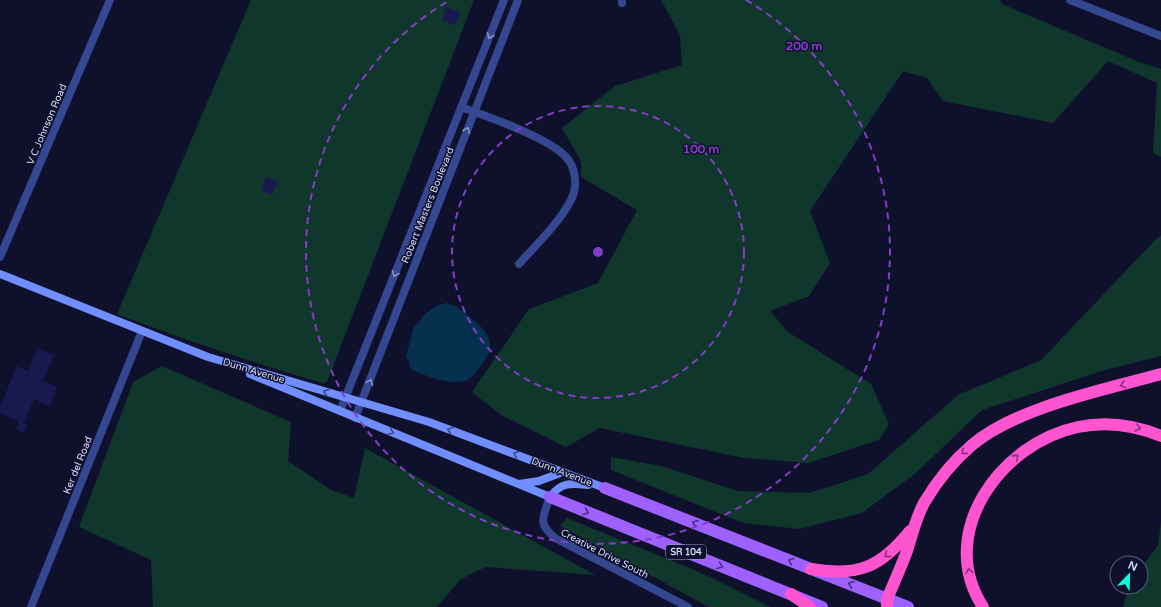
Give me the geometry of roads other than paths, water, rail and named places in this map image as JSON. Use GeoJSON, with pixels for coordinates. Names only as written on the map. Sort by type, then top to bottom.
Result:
{"type":"FeatureCollection","features":[{"type":"Feature","properties":{"kind":"highway"},"geometry":{"type":"LineString","coordinates":[[811,569],[830,572],[846,572],[873,565],[896,548],[913,526],[935,485],[956,460],[973,444],[994,430],[1021,416],[1053,405],[1161,374]]}},
{"type":"Feature","properties":{"kind":"highway"},"geometry":{"type":"LineString","coordinates":[[983,607],[978,600],[970,577],[967,563],[967,539],[977,506],[989,485],[1004,467],[1035,444],[1053,434],[1079,426],[1096,424],[1126,425],[1144,429],[1161,436]]}},
{"type":"Feature","properties":{"kind":"highway"},"geometry":{"type":"LineString","coordinates":[[887,603],[907,551],[913,526]]}},
{"type":"Feature","properties":{"kind":"highway"},"geometry":{"type":"LineString","coordinates":[[791,594],[810,607]]}},
{"type":"Feature","properties":{"kind":"main road","name":"Dunn Avenue"},"geometry":{"type":"LineString","coordinates":[[0,274],[822,607]]}},
{"type":"Feature","properties":{"kind":"main road","name":"Dunn Avenue"},"geometry":{"type":"LineString","coordinates":[[208,357],[429,422],[605,488],[811,569],[887,603],[908,607]]}},
{"type":"Feature","properties":{"kind":"main road"},"geometry":{"type":"LineString","coordinates":[[518,484],[539,481],[563,472]]}},
{"type":"Feature","properties":{"kind":"main road"},"geometry":{"type":"LineString","coordinates":[[550,497],[556,489],[564,485],[575,483],[605,488]]}},
{"type":"Feature","properties":{"kind":"street","name":"V C Johnson Road"},"geometry":{"type":"LineString","coordinates":[[0,257],[110,0]]}},
{"type":"Feature","properties":{"kind":"street","name":"Robert Masters Boulevard"},"geometry":{"type":"LineString","coordinates":[[340,411],[504,0]]}},
{"type":"Feature","properties":{"kind":"street","name":"Robert Masters Boulevard"},"geometry":{"type":"LineString","coordinates":[[355,418],[518,0]]}},
{"type":"Feature","properties":{"kind":"street"},"geometry":{"type":"LineString","coordinates":[[1070,0],[1161,36]]}},
{"type":"Feature","properties":{"kind":"street"},"geometry":{"type":"LineString","coordinates":[[461,107],[551,145],[566,157],[573,169],[574,191],[565,210],[519,264]]}},
{"type":"Feature","properties":{"kind":"street","name":"Ker del Road"},"geometry":{"type":"LineString","coordinates":[[30,607],[142,331]]}},
{"type":"Feature","properties":{"kind":"street","name":"Creative Drive South"},"geometry":{"type":"LineString","coordinates":[[550,497],[542,523],[545,529],[555,538],[683,606]]}},
{"type":"Feature","properties":{"kind":"water"},"geometry":{"type":"Polygon","coordinates":[[[447,303],[462,310],[482,328],[489,339],[489,352],[486,359],[474,375],[465,381],[445,381],[412,370],[406,356],[413,329],[425,314],[436,306],[447,303]]]}}]}
